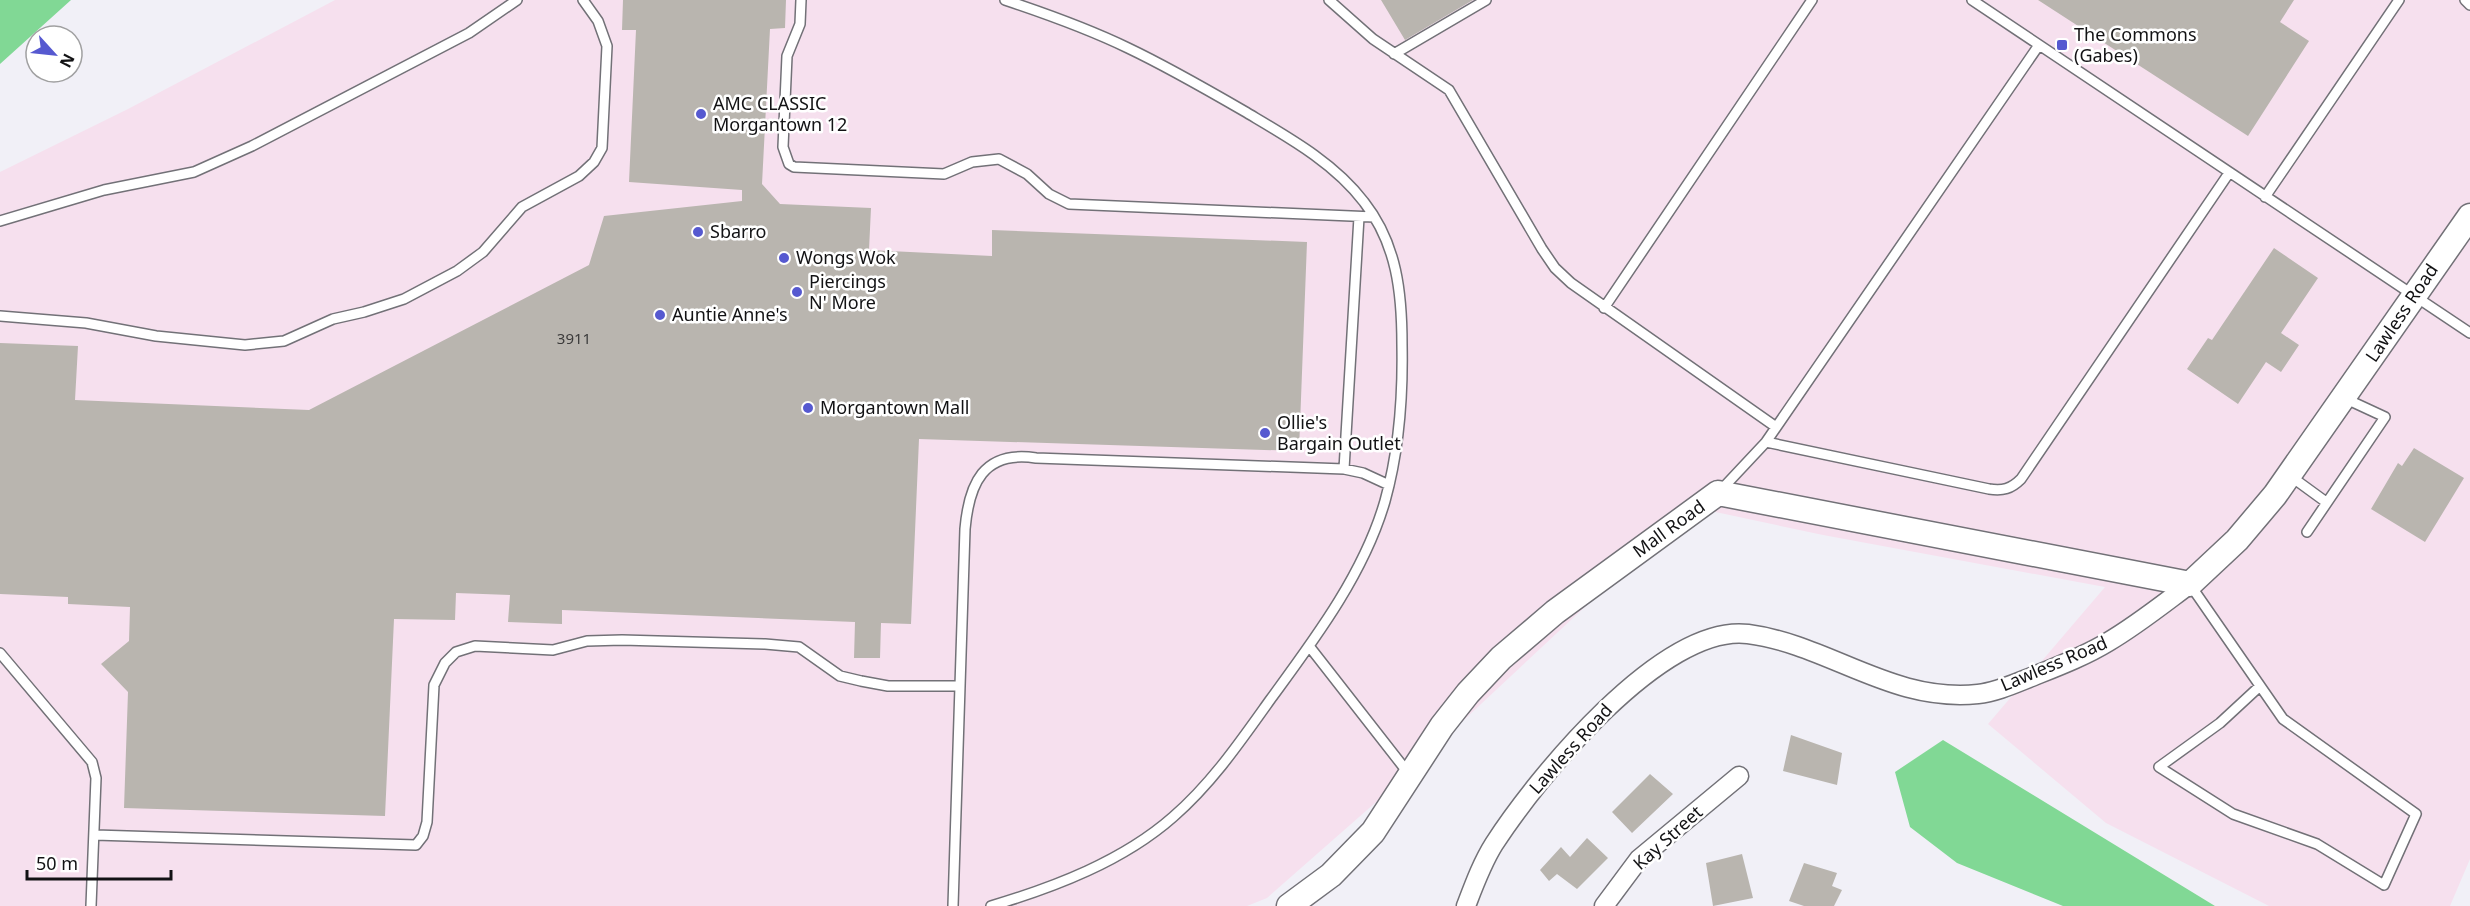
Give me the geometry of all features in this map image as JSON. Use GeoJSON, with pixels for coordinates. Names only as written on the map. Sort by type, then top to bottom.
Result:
{"type":"FeatureCollection","features":[{"type":"Feature","properties":{"kind":"street","name":"Lawless Road"},"geometry":{"type":"LineString","coordinates":[[1466,906],[1493,846],[1524,802],[1606,707],[1679,652],[1712,638],[1745,633],[1776,639],[1907,689],[1940,695],[1980,694],[2019,682],[2066,663],[2131,628],[2190,584],[2237,540],[2289,475],[2470,216]]}},
{"type":"Feature","properties":{"kind":"street","name":"Mall Road"},"geometry":{"type":"LineString","coordinates":[[1289,906],[1331,875],[1373,832],[1442,726],[1468,693],[1501,658],[1555,612],[1719,493],[2190,584]]}},
{"type":"Feature","properties":{"kind":"street","name":"Kay Street"},"geometry":{"type":"LineString","coordinates":[[1604,906],[1639,859],[1739,776]]}},
{"type":"Feature","properties":{"kind":"lane"},"geometry":{"type":"LineString","coordinates":[[0,221],[104,190],[194,172],[252,146],[443,47],[469,33],[517,0]]}},
{"type":"Feature","properties":{"kind":"lane"},"geometry":{"type":"LineString","coordinates":[[0,316],[86,323],[156,336],[245,345],[284,341],[333,319],[372,310],[404,299],[457,271],[483,252],[522,207],[579,176],[594,162],[602,148],[607,46],[604,32],[583,0]]}},
{"type":"Feature","properties":{"kind":"lane"},"geometry":{"type":"LineString","coordinates":[[801,0],[800,24],[787,56],[785,87],[783,147],[789,164],[794,167],[944,174],[972,162],[999,159],[1027,174],[1049,194],[1070,204],[1374,217]]}},
{"type":"Feature","properties":{"kind":"lane"},"geometry":{"type":"LineString","coordinates":[[991,906],[1092,869],[1132,847],[1171,819],[1206,786],[1223,765],[1309,646],[1357,569],[1384,505],[1395,463],[1400,414],[1402,302],[1397,272],[1386,238],[1365,203],[1340,175],[1267,124],[1128,48],[1075,24],[1005,0]]}},
{"type":"Feature","properties":{"kind":"lane"},"geometry":{"type":"LineString","coordinates":[[1329,0],[1373,39],[1449,90],[1556,268],[1571,284],[1776,427]]}},
{"type":"Feature","properties":{"kind":"lane"},"geometry":{"type":"LineString","coordinates":[[1394,54],[1486,0]]}},
{"type":"Feature","properties":{"kind":"lane"},"geometry":{"type":"LineString","coordinates":[[1604,308],[1812,0]]}},
{"type":"Feature","properties":{"kind":"lane"},"geometry":{"type":"LineString","coordinates":[[1972,0],[2470,333]]}},
{"type":"Feature","properties":{"kind":"lane"},"geometry":{"type":"LineString","coordinates":[[2265,198],[2399,0]]}},
{"type":"Feature","properties":{"kind":"lane"},"geometry":{"type":"LineString","coordinates":[[2465,0],[2470,5]]}},
{"type":"Feature","properties":{"kind":"lane"},"geometry":{"type":"LineString","coordinates":[[1719,493],[1766,442],[2039,45]]}},
{"type":"Feature","properties":{"kind":"lane"},"geometry":{"type":"LineString","coordinates":[[1766,442],[1989,489],[2001,491],[2012,488],[2021,479],[2229,173]]}},
{"type":"Feature","properties":{"kind":"lane"},"geometry":{"type":"LineString","coordinates":[[1344,469],[1359,217]]}},
{"type":"Feature","properties":{"kind":"lane"},"geometry":{"type":"LineString","coordinates":[[2307,532],[2385,417],[2344,398]]}},
{"type":"Feature","properties":{"kind":"lane"},"geometry":{"type":"LineString","coordinates":[[952,906],[967,509],[975,482],[984,471],[996,462],[1019,455],[1036,458],[1344,469],[1363,473],[1389,485]]}},
{"type":"Feature","properties":{"kind":"lane"},"geometry":{"type":"LineString","coordinates":[[2289,475],[2326,502]]}},
{"type":"Feature","properties":{"kind":"lane"},"geometry":{"type":"LineString","coordinates":[[2190,584],[2283,719],[2416,814],[2384,885],[2317,844],[2233,814],[2159,767],[2220,723],[2260,686]]}},
{"type":"Feature","properties":{"kind":"lane"},"geometry":{"type":"LineString","coordinates":[[95,835],[416,845],[423,836],[428,822],[434,685],[445,663],[456,652],[475,646],[553,650],[587,641],[622,640],[765,644],[799,647],[840,676],[861,681],[888,686],[959,686]]}},
{"type":"Feature","properties":{"kind":"lane"},"geometry":{"type":"LineString","coordinates":[[1309,646],[1411,776]]}},
{"type":"Feature","properties":{"kind":"lane"},"geometry":{"type":"LineString","coordinates":[[0,653],[92,762],[96,778],[91,906]]}},
{"type":"Feature","properties":{"kind":"shaded area"},"geometry":{"type":"Polygon","coordinates":[[[335,0],[2470,0],[2470,859],[2450,906],[2269,906],[2106,823],[1988,724],[2105,587],[1823,535],[1692,507],[1375,803],[1267,898],[1247,906],[0,906],[0,172],[128,109],[335,0]]]}},
{"type":"Feature","properties":{"kind":"green space"},"geometry":{"type":"Polygon","coordinates":[[[0,0],[71,0],[44,24],[24,24],[24,42],[0,64],[0,0]]]}},
{"type":"Feature","properties":{"kind":"green space"},"geometry":{"type":"Polygon","coordinates":[[[1943,740],[2215,906],[2063,906],[1957,863],[1910,827],[1895,772],[1943,740]]]}},
{"type":"Feature","properties":{"kind":"building","name":"Morgantown Mall"},"geometry":{"type":"Polygon","coordinates":[[[623,0],[786,0],[785,28],[770,29],[762,184],[780,204],[871,208],[869,250],[992,256],[992,230],[1307,242],[1299,451],[919,439],[911,624],[881,623],[880,658],[854,658],[855,622],[562,610],[562,624],[508,622],[510,595],[456,593],[455,620],[394,619],[385,816],[124,808],[128,692],[101,664],[129,641],[130,607],[68,604],[68,597],[0,594],[0,343],[78,346],[75,400],[309,410],[589,265],[604,216],[742,201],[742,190],[629,182],[636,30],[622,30],[623,0]]]}},
{"type":"Feature","properties":{"kind":"building"},"geometry":{"type":"Polygon","coordinates":[[[1381,0],[1473,0],[1405,40],[1381,0]]]}},
{"type":"Feature","properties":{"kind":"building"},"geometry":{"type":"Polygon","coordinates":[[[2038,0],[2294,0],[2280,22],[2309,41],[2248,136],[2038,0]]]}},
{"type":"Feature","properties":{"kind":"building"},"geometry":{"type":"Polygon","coordinates":[[[2274,248],[2318,278],[2281,333],[2299,345],[2281,372],[2266,362],[2238,404],[2187,369],[2208,338],[2212,340],[2274,248]]]}},
{"type":"Feature","properties":{"kind":"building"},"geometry":{"type":"Polygon","coordinates":[[[2414,448],[2464,478],[2425,542],[2371,509],[2398,463],[2402,466],[2414,448]]]}},
{"type":"Feature","properties":{"kind":"building"},"geometry":{"type":"Polygon","coordinates":[[[1791,735],[1842,753],[1837,785],[1783,771],[1791,735]]]}},
{"type":"Feature","properties":{"kind":"building"},"geometry":{"type":"Polygon","coordinates":[[[1650,774],[1673,794],[1632,833],[1612,812],[1650,774]]]}},
{"type":"Feature","properties":{"kind":"building"},"geometry":{"type":"Polygon","coordinates":[[[1587,838],[1608,858],[1577,889],[1557,874],[1549,881],[1540,870],[1561,847],[1570,857],[1587,838]]]}},
{"type":"Feature","properties":{"kind":"building"},"geometry":{"type":"Polygon","coordinates":[[[1742,854],[1753,898],[1713,906],[1706,863],[1742,854]]]}},
{"type":"Feature","properties":{"kind":"building"},"geometry":{"type":"Polygon","coordinates":[[[1804,863],[1837,873],[1832,886],[1842,890],[1834,906],[1804,906],[1789,901],[1804,863]]]}},
{"type":"Feature","properties":{"kind":"place","name":"The Commons (Gabes)"},"geometry":{"type":"Point","coordinates":[2062,45]}},
{"type":"Feature","properties":{"kind":"place","name":"AMC CLASSIC Morgantown 12"},"geometry":{"type":"Point","coordinates":[701,114]}},
{"type":"Feature","properties":{"kind":"place","name":"Sbarro"},"geometry":{"type":"Point","coordinates":[698,232]}},
{"type":"Feature","properties":{"kind":"place","name":"Wongs Wok"},"geometry":{"type":"Point","coordinates":[784,258]}},
{"type":"Feature","properties":{"kind":"place","name":"Piercings N' More"},"geometry":{"type":"Point","coordinates":[797,292]}},
{"type":"Feature","properties":{"kind":"place","name":"Auntie Anne's"},"geometry":{"type":"Point","coordinates":[660,315]}},
{"type":"Feature","properties":{"kind":"place","name":"Morgantown Mall"},"geometry":{"type":"Point","coordinates":[808,408]}},
{"type":"Feature","properties":{"kind":"place","name":"Ollie's Bargain Outlet"},"geometry":{"type":"Point","coordinates":[1265,433]}}]}
